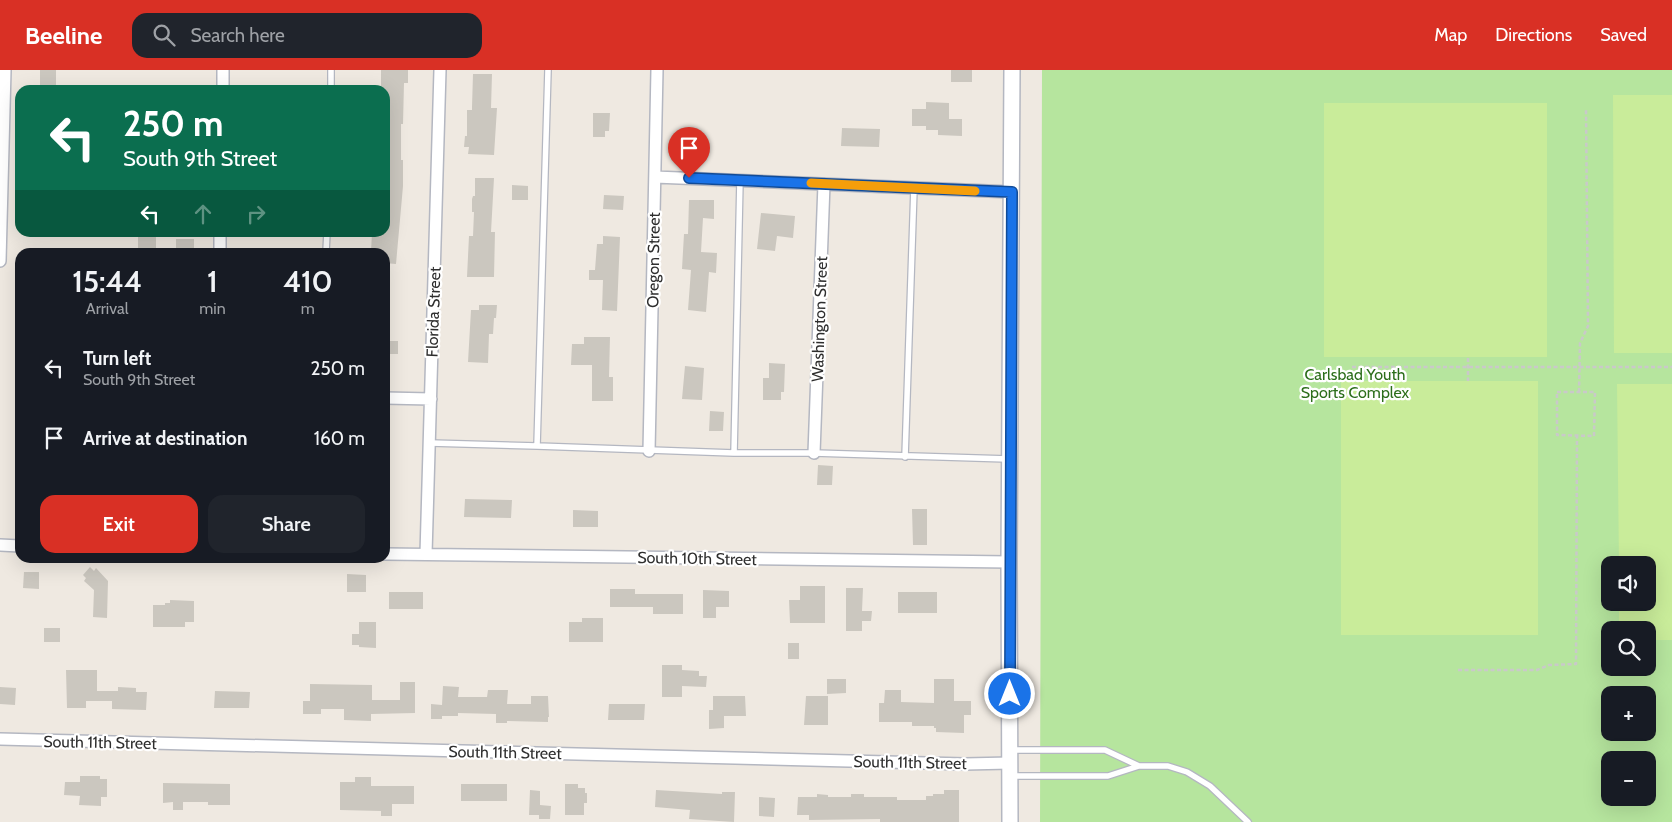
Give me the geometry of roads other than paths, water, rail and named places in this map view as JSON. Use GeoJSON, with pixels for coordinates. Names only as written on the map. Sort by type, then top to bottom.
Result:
{"type":"FeatureCollection","features":[{"type":"Feature","properties":{"kind":"main road"},"geometry":{"type":"LineString","coordinates":[[1010,822],[1009,562],[1012,70]]}},
{"type":"Feature","properties":{"kind":"street"},"geometry":{"type":"LineString","coordinates":[[0,261],[5,70]]}},
{"type":"Feature","properties":{"kind":"street"},"geometry":{"type":"LineString","coordinates":[[223,70],[223,85]]}},
{"type":"Feature","properties":{"kind":"street","name":"Florida Street"},"geometry":{"type":"LineString","coordinates":[[426,554],[440,70]]}},
{"type":"Feature","properties":{"kind":"street","name":"Oregon Street"},"geometry":{"type":"LineString","coordinates":[[649,451],[657,70]]}},
{"type":"Feature","properties":{"kind":"street"},"geometry":{"type":"LineString","coordinates":[[655,177],[1012,192]]}},
{"type":"Feature","properties":{"kind":"street","name":"Washington Street"},"geometry":{"type":"LineString","coordinates":[[814,453],[824,184]]}},
{"type":"Feature","properties":{"kind":"street"},"geometry":{"type":"LineString","coordinates":[[390,398],[431,399]]}},
{"type":"Feature","properties":{"kind":"street"},"geometry":{"type":"LineString","coordinates":[[0,545],[15,546]]}},
{"type":"Feature","properties":{"kind":"street","name":"South 10th Street"},"geometry":{"type":"LineString","coordinates":[[390,554],[1009,562]]}},
{"type":"Feature","properties":{"kind":"street","name":"South 11th Street"},"geometry":{"type":"LineString","coordinates":[[0,740],[964,764],[1010,763]]}},
{"type":"Feature","properties":{"kind":"lane"},"geometry":{"type":"LineString","coordinates":[[331,70],[331,85]]}},
{"type":"Feature","properties":{"kind":"lane"},"geometry":{"type":"LineString","coordinates":[[537,446],[548,70]]}},
{"type":"Feature","properties":{"kind":"lane"},"geometry":{"type":"LineString","coordinates":[[734,453],[740,180]]}},
{"type":"Feature","properties":{"kind":"lane"},"geometry":{"type":"LineString","coordinates":[[905,457],[914,188]]}},
{"type":"Feature","properties":{"kind":"lane"},"geometry":{"type":"LineString","coordinates":[[430,443],[649,451],[814,453],[1010,459]]}},
{"type":"Feature","properties":{"kind":"lane"},"geometry":{"type":"LineString","coordinates":[[1010,763],[1105,750],[1139,766]]}},
{"type":"Feature","properties":{"kind":"lane"},"geometry":{"type":"LineString","coordinates":[[1010,763],[1108,776],[1139,766],[1168,766],[1187,772],[1210,786],[1248,822]]}},
{"type":"Feature","properties":{"kind":"park label","name":"Carlsbad Youth Sports Complex"},"geometry":{"type":"Point","coordinates":[1355,383]}}]}
